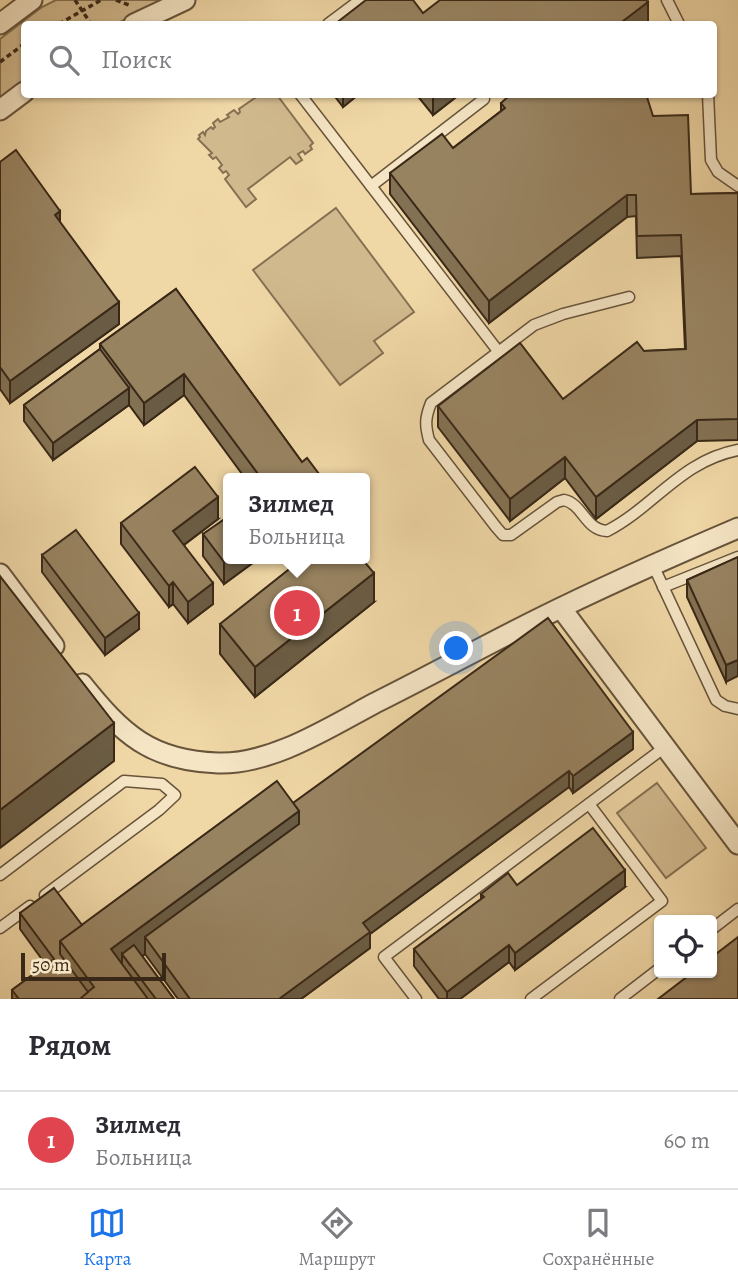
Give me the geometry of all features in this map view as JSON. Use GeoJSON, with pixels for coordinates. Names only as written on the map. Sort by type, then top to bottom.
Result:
{"type":"FeatureCollection","features":[{"type":"Feature","properties":{"kind":"street"},"geometry":{"type":"LineString","coordinates":[[0,24],[32,0]]}},
{"type":"Feature","properties":{"kind":"street"},"geometry":{"type":"LineString","coordinates":[[144,14],[185,0]]}},
{"type":"Feature","properties":{"kind":"street"},"geometry":{"type":"LineString","coordinates":[[0,110],[21,95]]}},
{"type":"Feature","properties":{"kind":"street"},"geometry":{"type":"LineString","coordinates":[[0,574],[112,720],[146,748],[175,758],[221,764],[267,754],[297,743],[561,608],[738,527]]}},
{"type":"Feature","properties":{"kind":"street"},"geometry":{"type":"LineString","coordinates":[[561,608],[738,844]]}},
{"type":"Feature","properties":{"kind":"lane"},"geometry":{"type":"LineString","coordinates":[[332,21],[360,0]]}},
{"type":"Feature","properties":{"kind":"lane"},"geometry":{"type":"LineString","coordinates":[[667,0],[678,21]]}},
{"type":"Feature","properties":{"kind":"lane"},"geometry":{"type":"LineString","coordinates":[[303,98],[498,351]]}},
{"type":"Feature","properties":{"kind":"lane"},"geometry":{"type":"LineString","coordinates":[[708,98],[711,160],[718,172],[738,186]]}},
{"type":"Feature","properties":{"kind":"lane"},"geometry":{"type":"LineString","coordinates":[[371,186],[484,99]]}},
{"type":"Feature","properties":{"kind":"lane"},"geometry":{"type":"LineString","coordinates":[[629,297],[545,319],[521,334],[432,403],[425,417],[429,440],[503,535],[517,532],[557,502],[564,500],[575,505],[598,530],[607,531],[696,465],[720,453],[738,450]]}},
{"type":"Feature","properties":{"kind":"lane"},"geometry":{"type":"LineString","coordinates":[[663,587],[738,557]]}},
{"type":"Feature","properties":{"kind":"lane"},"geometry":{"type":"LineString","coordinates":[[653,565],[716,700],[724,706],[738,709]]}},
{"type":"Feature","properties":{"kind":"lane"},"geometry":{"type":"LineString","coordinates":[[416,999],[384,957],[665,747]]}},
{"type":"Feature","properties":{"kind":"lane"},"geometry":{"type":"LineString","coordinates":[[0,875],[124,781],[162,785],[175,795],[159,810],[0,928]]}},
{"type":"Feature","properties":{"kind":"lane"},"geometry":{"type":"LineString","coordinates":[[531,999],[662,901],[589,804]]}},
{"type":"Feature","properties":{"kind":"lane"},"geometry":{"type":"LineString","coordinates":[[717,925],[738,909]]}},
{"type":"Feature","properties":{"kind":"lane"},"geometry":{"type":"LineString","coordinates":[[620,999],[654,973]]}},
{"type":"Feature","properties":{"kind":"path"},"geometry":{"type":"LineString","coordinates":[[75,0],[89,21]]}},
{"type":"Feature","properties":{"kind":"path"},"geometry":{"type":"LineString","coordinates":[[64,21],[101,0]]}},
{"type":"Feature","properties":{"kind":"path"},"geometry":{"type":"LineString","coordinates":[[116,0],[144,14]]}},
{"type":"Feature","properties":{"kind":"path"},"geometry":{"type":"LineString","coordinates":[[0,62],[21,46]]}},
{"type":"Feature","properties":{"kind":"shaded area"},"geometry":{"type":"Polygon","coordinates":[[[56,0],[166,0],[122,21],[24,21],[56,0]]]}},
{"type":"Feature","properties":{"kind":"shaded area"},"geometry":{"type":"Polygon","coordinates":[[[21,23],[21,82],[0,99],[0,39],[21,23]]]}},
{"type":"Feature","properties":{"kind":"shaded area"},"geometry":{"type":"Polygon","coordinates":[[[255,98],[279,98],[313,143],[310,146],[312,149],[305,154],[303,151],[298,154],[302,160],[296,164],[290,157],[248,189],[256,199],[246,207],[225,179],[229,175],[219,168],[222,165],[216,157],[213,159],[209,155],[212,153],[198,139],[203,132],[205,135],[211,127],[215,127],[213,123],[218,119],[220,122],[229,117],[227,115],[234,110],[238,114],[239,109],[255,98]]]}},
{"type":"Feature","properties":{"kind":"shaded area"},"geometry":{"type":"Polygon","coordinates":[[[336,208],[414,312],[374,341],[383,353],[340,385],[253,270],[336,208]]]}},
{"type":"Feature","properties":{"kind":"shaded area"},"geometry":{"type":"Polygon","coordinates":[[[657,783],[706,848],[666,878],[617,813],[657,783]]]}},
{"type":"Feature","properties":{"kind":"building"},"geometry":{"type":"Polygon","coordinates":[[[366,0],[413,0],[423,13],[440,0],[648,2],[623,21],[339,21],[366,0]]]}},
{"type":"Feature","properties":{"kind":"building"},"geometry":{"type":"Polygon","coordinates":[[[507,98],[647,98],[653,116],[688,115],[691,194],[738,193],[738,419],[697,420],[596,497],[565,457],[510,499],[438,406],[520,343],[563,399],[637,342],[644,351],[686,349],[681,235],[637,236],[636,195],[627,195],[489,301],[390,173],[442,134],[453,148],[505,108],[501,103],[507,98]]]}},
{"type":"Feature","properties":{"kind":"building"},"geometry":{"type":"Polygon","coordinates":[[[16,150],[60,211],[55,215],[119,302],[10,381],[0,367],[0,162],[16,150]]]}},
{"type":"Feature","properties":{"kind":"building"},"geometry":{"type":"Polygon","coordinates":[[[176,289],[302,462],[307,458],[318,473],[257,473],[184,374],[144,403],[100,344],[176,289]]]}},
{"type":"Feature","properties":{"kind":"building"},"geometry":{"type":"Polygon","coordinates":[[[100,349],[129,388],[53,443],[24,405],[100,349]]]}},
{"type":"Feature","properties":{"kind":"building"},"geometry":{"type":"Polygon","coordinates":[[[195,467],[218,497],[173,531],[213,583],[188,602],[173,582],[169,586],[121,523],[195,467]]]}},
{"type":"Feature","properties":{"kind":"building"},"geometry":{"type":"Polygon","coordinates":[[[223,520],[223,561],[203,534],[223,520]]]}},
{"type":"Feature","properties":{"kind":"building"},"geometry":{"type":"Polygon","coordinates":[[[76,530],[139,613],[105,638],[42,555],[76,530]]]}},
{"type":"Feature","properties":{"kind":"building"},"geometry":{"type":"Polygon","coordinates":[[[738,557],[738,660],[726,665],[687,580],[738,557]]]}},
{"type":"Feature","properties":{"kind":"building"},"geometry":{"type":"Polygon","coordinates":[[[296,564],[366,564],[374,573],[255,667],[220,624],[296,564]]]}},
{"type":"Feature","properties":{"kind":"building"},"geometry":{"type":"Polygon","coordinates":[[[0,576],[114,723],[0,810],[0,576]]]}},
{"type":"Feature","properties":{"kind":"building"},"geometry":{"type":"Polygon","coordinates":[[[548,618],[633,732],[573,776],[569,771],[363,923],[370,932],[279,999],[190,999],[145,937],[299,824],[299,811],[293,803],[548,618]]]}},
{"type":"Feature","properties":{"kind":"building"},"geometry":{"type":"Polygon","coordinates":[[[277,781],[299,811],[111,949],[148,999],[80,999],[94,987],[60,941],[277,781]]]}},
{"type":"Feature","properties":{"kind":"building"},"geometry":{"type":"Polygon","coordinates":[[[593,828],[625,870],[515,953],[509,945],[447,992],[414,949],[484,897],[481,894],[508,873],[517,885],[593,828]]]}},
{"type":"Feature","properties":{"kind":"building"},"geometry":{"type":"Polygon","coordinates":[[[54,888],[82,925],[60,941],[60,954],[88,992],[80,999],[19,999],[12,990],[54,959],[20,913],[54,888]]]}},
{"type":"Feature","properties":{"kind":"building"},"geometry":{"type":"Polygon","coordinates":[[[738,937],[738,999],[658,999],[685,978],[717,978],[717,953],[738,937]]]}},
{"type":"Feature","properties":{"kind":"building"},"geometry":{"type":"Polygon","coordinates":[[[134,945],[174,999],[156,999],[122,954],[134,945]]]}},
{"type":"Feature","properties":{"kind":"place","name":"Зилмед"},"geometry":{"type":"Point","coordinates":[297,613]}}]}
